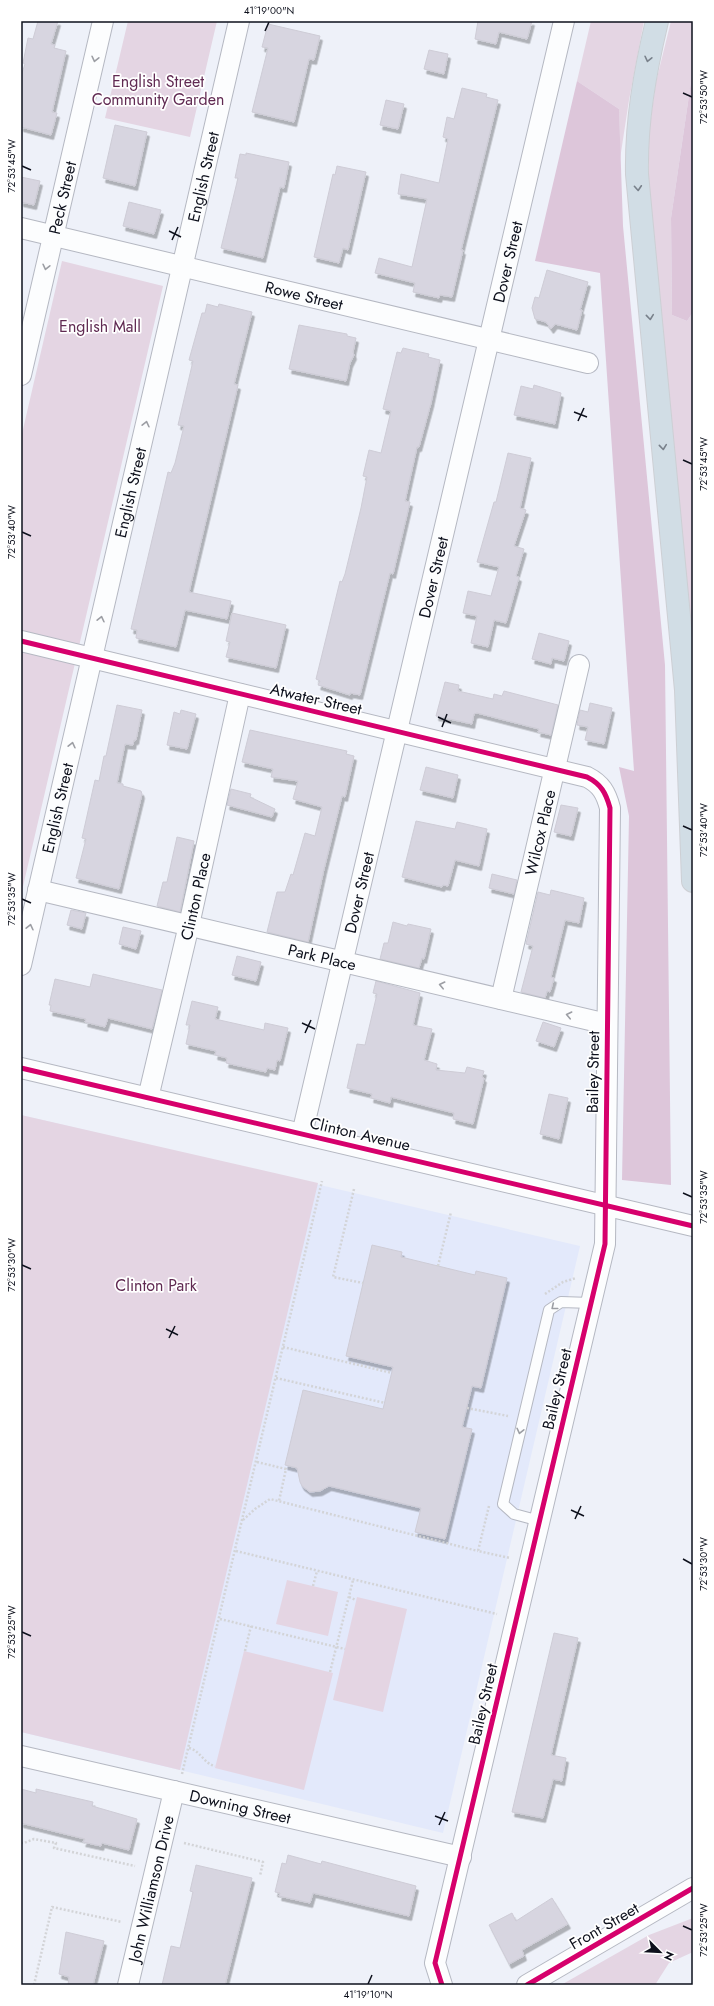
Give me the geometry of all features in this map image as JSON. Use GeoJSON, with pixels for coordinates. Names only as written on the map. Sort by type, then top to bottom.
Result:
{"type":"FeatureCollection","features":[{"type":"Feature","properties":{"kind":"highway"},"geometry":{"type":"LineString","coordinates":[[657,21],[639,111],[637,174],[686,690],[693,881]]}},
{"type":"Feature","properties":{"kind":"street","name":"Peck Street"},"geometry":{"type":"LineString","coordinates":[[21,375],[104,21]]}},
{"type":"Feature","properties":{"kind":"street","name":"English Street"},"geometry":{"type":"LineString","coordinates":[[21,965],[239,21]]}},
{"type":"Feature","properties":{"kind":"street","name":"Dover Street"},"geometry":{"type":"LineString","coordinates":[[302,1134],[564,21]]}},
{"type":"Feature","properties":{"kind":"street","name":"Rowe Street"},"geometry":{"type":"LineString","coordinates":[[21,228],[588,363]]}},
{"type":"Feature","properties":{"kind":"street","name":"Atwater Street"},"geometry":{"type":"LineString","coordinates":[[21,641],[587,777],[603,788]]}},
{"type":"Feature","properties":{"kind":"street","name":"Wilcox Place"},"geometry":{"type":"LineString","coordinates":[[501,999],[579,665]]}},
{"type":"Feature","properties":{"kind":"street","name":"Clinton Place"},"geometry":{"type":"LineString","coordinates":[[148,1098],[189,925],[240,694]]}},
{"type":"Feature","properties":{"kind":"street","name":"Bailey Street"},"geometry":{"type":"LineString","coordinates":[[442,1985],[435,1963],[605,1244],[604,1205],[610,808],[603,788]]}},
{"type":"Feature","properties":{"kind":"street","name":"Park Place"},"geometry":{"type":"LineString","coordinates":[[38,890],[607,1024]]}},
{"type":"Feature","properties":{"kind":"street","name":"Clinton Avenue"},"geometry":{"type":"LineString","coordinates":[[21,1068],[693,1226]]}},
{"type":"Feature","properties":{"kind":"street","name":"Downing Street"},"geometry":{"type":"LineString","coordinates":[[21,1756],[178,1783],[461,1857]]}},
{"type":"Feature","properties":{"kind":"street","name":"John Williamson Drive"},"geometry":{"type":"LineString","coordinates":[[128,1985],[178,1783]]}},
{"type":"Feature","properties":{"kind":"street","name":"Front Street"},"geometry":{"type":"LineString","coordinates":[[527,1985],[693,1888]]}},
{"type":"Feature","properties":{"kind":"lane"},"geometry":{"type":"LineString","coordinates":[[540,1521],[514,1514],[503,1504],[549,1310],[561,1302],[591,1303]]}},
{"type":"Feature","properties":{"kind":"path"},"geometry":{"type":"LineString","coordinates":[[178,1783],[189,1748],[220,1619],[322,1181]]}},
{"type":"Feature","properties":{"kind":"path"},"geometry":{"type":"LineString","coordinates":[[354,1189],[333,1277],[363,1283]]}},
{"type":"Feature","properties":{"kind":"path"},"geometry":{"type":"LineString","coordinates":[[438,1266],[451,1212]]}},
{"type":"Feature","properties":{"kind":"path"},"geometry":{"type":"LineString","coordinates":[[283,1347],[392,1373]]}},
{"type":"Feature","properties":{"kind":"path"},"geometry":{"type":"LineString","coordinates":[[276,1378],[385,1403]]}},
{"type":"Feature","properties":{"kind":"path"},"geometry":{"type":"LineString","coordinates":[[467,1408],[509,1416]]}},
{"type":"Feature","properties":{"kind":"path"},"geometry":{"type":"LineString","coordinates":[[257,1462],[286,1469],[279,1501]]}},
{"type":"Feature","properties":{"kind":"path"},"geometry":{"type":"LineString","coordinates":[[243,1520],[264,1503],[270,1500],[279,1501],[478,1551]]}},
{"type":"Feature","properties":{"kind":"path"},"geometry":{"type":"LineString","coordinates":[[236,1551],[497,1614]]}},
{"type":"Feature","properties":{"kind":"path"},"geometry":{"type":"LineString","coordinates":[[313,1586],[317,1571]]}},
{"type":"Feature","properties":{"kind":"path"},"geometry":{"type":"LineString","coordinates":[[330,1672],[353,1580]]}},
{"type":"Feature","properties":{"kind":"path"},"geometry":{"type":"LineString","coordinates":[[348,1597],[356,1600]]}},
{"type":"Feature","properties":{"kind":"path"},"geometry":{"type":"LineString","coordinates":[[220,1619],[345,1649]]}},
{"type":"Feature","properties":{"kind":"path"},"geometry":{"type":"LineString","coordinates":[[245,1652],[251,1626]]}},
{"type":"Feature","properties":{"kind":"path"},"geometry":{"type":"LineString","coordinates":[[189,1748],[194,1749],[211,1765],[216,1766]]}},
{"type":"Feature","properties":{"kind":"path"},"geometry":{"type":"LineString","coordinates":[[21,1843],[34,1839],[56,1843],[54,1848],[135,1866]]}},
{"type":"Feature","properties":{"kind":"path"},"geometry":{"type":"LineString","coordinates":[[184,1843],[263,1862],[260,1876]]}},
{"type":"Feature","properties":{"kind":"path"},"geometry":{"type":"LineString","coordinates":[[34,1985],[52,1906],[122,1922]]}},
{"type":"Feature","properties":{"kind":"shaded area"},"geometry":{"type":"Polygon","coordinates":[[[693,68],[693,312],[687,321],[672,315],[671,218],[693,68]]]}},
{"type":"Feature","properties":{"kind":"shaded area"},"geometry":{"type":"Polygon","coordinates":[[[577,81],[619,109],[623,226],[665,665],[671,1185],[622,1180],[629,816],[619,767],[634,771],[600,273],[535,261],[577,81]]]}},
{"type":"Feature","properties":{"kind":"shaded area"},"geometry":{"type":"Polygon","coordinates":[[[21,1115],[580,1246],[443,1833],[21,1732],[21,1115]]]}},
{"type":"Feature","properties":{"kind":"green space","name":"English Street Community Garden"},"geometry":{"type":"Polygon","coordinates":[[[128,21],[217,21],[190,137],[105,118],[128,21]]]}},
{"type":"Feature","properties":{"kind":"green space"},"geometry":{"type":"Polygon","coordinates":[[[591,21],[644,21],[629,100],[620,159],[619,109],[577,81],[591,21]]]}},
{"type":"Feature","properties":{"kind":"green space"},"geometry":{"type":"Polygon","coordinates":[[[671,21],[693,21],[693,68],[671,218],[672,315],[687,321],[693,312],[693,644],[691,645],[668,380],[649,214],[649,132],[656,82],[671,21]]]}},
{"type":"Feature","properties":{"kind":"green space","name":"English Mall"},"geometry":{"type":"Polygon","coordinates":[[[62,261],[163,286],[21,895],[21,438],[62,261]]]}},
{"type":"Feature","properties":{"kind":"green space","name":"Clinton Park"},"geometry":{"type":"Polygon","coordinates":[[[21,1115],[318,1183],[180,1770],[21,1732],[21,1115]]]}},
{"type":"Feature","properties":{"kind":"green space"},"geometry":{"type":"Polygon","coordinates":[[[287,1580],[338,1592],[328,1636],[276,1624],[287,1580]]]}},
{"type":"Feature","properties":{"kind":"green space"},"geometry":{"type":"Polygon","coordinates":[[[357,1597],[407,1609],[383,1712],[333,1700],[357,1597]]]}},
{"type":"Feature","properties":{"kind":"green space"},"geometry":{"type":"Polygon","coordinates":[[[244,1651],[333,1673],[304,1790],[215,1768],[244,1651]]]}},
{"type":"Feature","properties":{"kind":"green space"},"geometry":{"type":"Polygon","coordinates":[[[693,1918],[693,1952],[669,1963],[655,1985],[561,1985],[649,1935],[693,1918]]]}},
{"type":"Feature","properties":{"kind":"building"},"geometry":{"type":"Polygon","coordinates":[[[38,21],[58,21],[51,44],[55,45],[54,48],[66,51],[52,112],[57,113],[51,135],[21,127],[21,76],[25,64],[23,63],[28,38],[33,39],[38,21]]]}},
{"type":"Feature","properties":{"kind":"building"},"geometry":{"type":"Polygon","coordinates":[[[478,21],[532,21],[527,39],[499,32],[496,44],[475,39],[478,21]]]}},
{"type":"Feature","properties":{"kind":"building"},"geometry":{"type":"Polygon","coordinates":[[[268,24],[320,36],[314,60],[309,59],[294,122],[252,112],[268,48],[262,47],[268,24]]]}},
{"type":"Feature","properties":{"kind":"building"},"geometry":{"type":"Polygon","coordinates":[[[429,50],[448,54],[444,74],[424,69],[429,50]]]}},
{"type":"Feature","properties":{"kind":"building"},"geometry":{"type":"Polygon","coordinates":[[[462,88],[487,94],[486,97],[498,100],[461,250],[463,250],[452,297],[440,295],[439,298],[413,292],[415,283],[375,273],[379,258],[412,267],[427,199],[398,194],[401,174],[439,183],[448,139],[443,137],[447,117],[454,119],[462,88]]]}},
{"type":"Feature","properties":{"kind":"building"},"geometry":{"type":"Polygon","coordinates":[[[386,100],[404,104],[398,129],[380,125],[386,100]]]}},
{"type":"Feature","properties":{"kind":"building"},"geometry":{"type":"Polygon","coordinates":[[[115,125],[147,132],[135,186],[103,178],[115,125]]]}},
{"type":"Feature","properties":{"kind":"building"},"geometry":{"type":"Polygon","coordinates":[[[246,153],[289,162],[284,188],[280,187],[263,258],[221,248],[238,178],[235,178],[240,154],[246,155],[246,153]]]}},
{"type":"Feature","properties":{"kind":"building"},"geometry":{"type":"Polygon","coordinates":[[[337,166],[366,172],[348,250],[343,248],[339,263],[314,257],[333,174],[335,175],[337,166]]]}},
{"type":"Feature","properties":{"kind":"building"},"geometry":{"type":"Polygon","coordinates":[[[21,177],[40,181],[34,205],[21,202],[21,177]]]}},
{"type":"Feature","properties":{"kind":"building"},"geometry":{"type":"Polygon","coordinates":[[[129,202],[161,210],[154,234],[123,226],[129,202]]]}},
{"type":"Feature","properties":{"kind":"building"},"geometry":{"type":"Polygon","coordinates":[[[547,270],[588,282],[580,310],[582,310],[577,330],[555,324],[551,329],[546,322],[535,319],[532,308],[535,297],[539,298],[547,270]]]}},
{"type":"Feature","properties":{"kind":"building"},"geometry":{"type":"Polygon","coordinates":[[[207,304],[218,307],[219,304],[252,312],[234,384],[238,385],[189,592],[231,601],[227,619],[185,610],[176,647],[136,638],[137,630],[131,629],[168,472],[171,473],[175,463],[184,426],[178,425],[193,361],[189,360],[202,313],[205,313],[207,304]]]}},
{"type":"Feature","properties":{"kind":"building"},"geometry":{"type":"Polygon","coordinates":[[[299,325],[347,334],[347,336],[356,338],[353,352],[354,355],[350,363],[346,381],[289,369],[299,325]]]}},
{"type":"Feature","properties":{"kind":"building"},"geometry":{"type":"Polygon","coordinates":[[[403,348],[429,354],[428,357],[440,360],[431,403],[419,447],[417,447],[405,501],[410,502],[393,574],[390,573],[360,695],[350,693],[350,695],[318,685],[320,681],[316,679],[340,581],[342,582],[345,574],[361,508],[367,477],[363,476],[369,450],[381,453],[391,411],[383,409],[397,352],[401,353],[403,348]]]}},
{"type":"Feature","properties":{"kind":"building"},"geometry":{"type":"Polygon","coordinates":[[[534,385],[561,393],[555,424],[514,415],[521,386],[533,389],[534,385]]]}},
{"type":"Feature","properties":{"kind":"building"},"geometry":{"type":"Polygon","coordinates":[[[508,453],[531,458],[520,508],[526,510],[514,546],[524,549],[516,576],[519,577],[506,623],[494,620],[488,647],[471,643],[477,616],[463,613],[468,591],[491,596],[499,567],[477,562],[494,502],[496,502],[508,453]]]}},
{"type":"Feature","properties":{"kind":"building"},"geometry":{"type":"Polygon","coordinates":[[[232,613],[286,625],[276,668],[226,657],[230,642],[226,641],[232,613]]]}},
{"type":"Feature","properties":{"kind":"building"},"geometry":{"type":"Polygon","coordinates":[[[539,633],[569,641],[564,661],[552,658],[551,664],[532,659],[539,633]]]}},
{"type":"Feature","properties":{"kind":"building"},"geometry":{"type":"Polygon","coordinates":[[[445,682],[459,685],[458,691],[493,699],[494,694],[502,696],[504,691],[558,705],[551,735],[538,732],[539,729],[477,713],[474,714],[472,724],[436,716],[445,682]]]}},
{"type":"Feature","properties":{"kind":"building"},"geometry":{"type":"Polygon","coordinates":[[[590,703],[612,708],[604,744],[585,740],[588,727],[577,725],[580,710],[588,712],[590,703]]]}},
{"type":"Feature","properties":{"kind":"building"},"geometry":{"type":"Polygon","coordinates":[[[117,705],[142,710],[136,740],[134,740],[133,745],[125,744],[117,783],[141,791],[142,794],[119,889],[76,878],[86,839],[82,838],[95,780],[99,781],[117,705]]]}},
{"type":"Feature","properties":{"kind":"building"},"geometry":{"type":"Polygon","coordinates":[[[181,710],[196,714],[187,749],[167,745],[174,712],[180,714],[181,710]]]}},
{"type":"Feature","properties":{"kind":"building"},"geometry":{"type":"Polygon","coordinates":[[[250,730],[347,751],[346,754],[354,756],[345,797],[342,796],[308,942],[267,932],[277,892],[285,892],[291,874],[293,875],[305,833],[315,836],[322,807],[293,799],[298,781],[271,777],[273,769],[242,762],[250,730]]]}},
{"type":"Feature","properties":{"kind":"building"},"geometry":{"type":"Polygon","coordinates":[[[426,767],[458,775],[453,798],[420,790],[426,767]]]}},
{"type":"Feature","properties":{"kind":"building"},"geometry":{"type":"Polygon","coordinates":[[[231,789],[251,794],[250,797],[275,809],[272,817],[227,805],[231,789]]]}},
{"type":"Feature","properties":{"kind":"building"},"geometry":{"type":"Polygon","coordinates":[[[561,805],[578,808],[571,836],[554,832],[561,805]]]}},
{"type":"Feature","properties":{"kind":"building"},"geometry":{"type":"Polygon","coordinates":[[[416,821],[455,829],[457,822],[487,829],[479,866],[455,860],[448,886],[443,885],[442,887],[402,877],[416,821]]]}},
{"type":"Feature","properties":{"kind":"building"},"geometry":{"type":"Polygon","coordinates":[[[177,837],[194,841],[180,912],[157,906],[163,882],[167,882],[177,837]]]}},
{"type":"Feature","properties":{"kind":"building"},"geometry":{"type":"Polygon","coordinates":[[[492,874],[517,880],[514,894],[489,888],[492,874]]]}},
{"type":"Feature","properties":{"kind":"building"},"geometry":{"type":"Polygon","coordinates":[[[551,890],[584,898],[579,923],[565,920],[551,977],[554,978],[550,992],[547,991],[545,998],[521,992],[533,946],[526,944],[538,892],[550,895],[551,890]]]}},
{"type":"Feature","properties":{"kind":"building"},"geometry":{"type":"Polygon","coordinates":[[[71,910],[86,913],[82,929],[67,925],[71,910]]]}},
{"type":"Feature","properties":{"kind":"building"},"geometry":{"type":"Polygon","coordinates":[[[393,922],[407,926],[408,924],[431,929],[424,959],[422,958],[419,968],[380,959],[384,943],[388,943],[393,922]]]}},
{"type":"Feature","properties":{"kind":"building"},"geometry":{"type":"Polygon","coordinates":[[[123,927],[141,931],[136,949],[119,944],[123,927]]]}},
{"type":"Feature","properties":{"kind":"building"},"geometry":{"type":"Polygon","coordinates":[[[237,956],[261,962],[256,981],[232,975],[237,956]]]}},
{"type":"Feature","properties":{"kind":"building"},"geometry":{"type":"Polygon","coordinates":[[[93,974],[162,990],[152,1029],[108,1018],[105,1027],[85,1022],[86,1019],[50,1011],[51,1005],[49,1005],[55,979],[90,987],[93,974]]]}},
{"type":"Feature","properties":{"kind":"building"},"geometry":{"type":"Polygon","coordinates":[[[376,981],[420,993],[413,1025],[432,1029],[424,1060],[437,1064],[436,1070],[465,1073],[467,1067],[484,1071],[482,1077],[484,1078],[473,1124],[453,1119],[454,1113],[391,1097],[390,1103],[371,1098],[372,1094],[347,1088],[357,1044],[365,1045],[377,994],[373,993],[376,981]]]}},
{"type":"Feature","properties":{"kind":"building"},"geometry":{"type":"Polygon","coordinates":[[[192,1001],[218,1007],[215,1019],[264,1030],[265,1023],[288,1028],[280,1061],[277,1060],[275,1070],[267,1068],[266,1072],[226,1063],[227,1058],[215,1055],[216,1051],[186,1044],[190,1025],[186,1025],[192,1001]]]}},
{"type":"Feature","properties":{"kind":"building"},"geometry":{"type":"Polygon","coordinates":[[[543,1022],[561,1028],[554,1047],[536,1041],[543,1022]]]}},
{"type":"Feature","properties":{"kind":"building"},"geometry":{"type":"Polygon","coordinates":[[[549,1094],[568,1098],[559,1139],[540,1134],[549,1094]]]}},
{"type":"Feature","properties":{"kind":"building"},"geometry":{"type":"Polygon","coordinates":[[[372,1245],[402,1252],[401,1257],[475,1275],[476,1271],[507,1278],[481,1388],[472,1386],[462,1427],[472,1429],[445,1539],[415,1532],[421,1508],[329,1486],[320,1491],[310,1492],[302,1486],[297,1468],[285,1465],[303,1390],[383,1409],[393,1367],[346,1356],[372,1245]]]}},
{"type":"Feature","properties":{"kind":"building"},"geometry":{"type":"Polygon","coordinates":[[[554,1633],[578,1638],[551,1755],[566,1758],[562,1781],[553,1779],[543,1818],[512,1812],[554,1633]]]}},
{"type":"Feature","properties":{"kind":"building"},"geometry":{"type":"Polygon","coordinates":[[[21,1789],[36,1793],[36,1789],[93,1802],[92,1806],[137,1819],[129,1850],[102,1843],[101,1846],[83,1842],[85,1839],[21,1823],[21,1789]]]}},
{"type":"Feature","properties":{"kind":"building"},"geometry":{"type":"Polygon","coordinates":[[[288,1855],[321,1864],[322,1861],[416,1886],[409,1916],[313,1893],[310,1903],[279,1896],[280,1893],[275,1892],[282,1863],[286,1864],[288,1855]]]}},
{"type":"Feature","properties":{"kind":"building"},"geometry":{"type":"Polygon","coordinates":[[[196,1865],[252,1878],[225,1985],[162,1985],[171,1946],[180,1948],[193,1892],[190,1891],[196,1865]]]}},
{"type":"Feature","properties":{"kind":"building"},"geometry":{"type":"Polygon","coordinates":[[[552,1898],[568,1924],[522,1950],[524,1956],[509,1964],[489,1925],[512,1913],[516,1921],[552,1898]]]}},
{"type":"Feature","properties":{"kind":"building"},"geometry":{"type":"Polygon","coordinates":[[[66,1932],[104,1941],[93,1985],[68,1985],[69,1977],[59,1974],[66,1932]]]}},
{"type":"Feature","properties":{"kind":"cycle path"},"geometry":{"type":"LineString","coordinates":[[21,641],[587,777],[596,783],[605,793],[610,808],[605,1244],[435,1963],[442,1985]]}},
{"type":"Feature","properties":{"kind":"cycle path"},"geometry":{"type":"LineString","coordinates":[[21,1068],[693,1226]]}},
{"type":"Feature","properties":{"kind":"cycle path"},"geometry":{"type":"LineString","coordinates":[[527,1985],[693,1888]]}}]}
